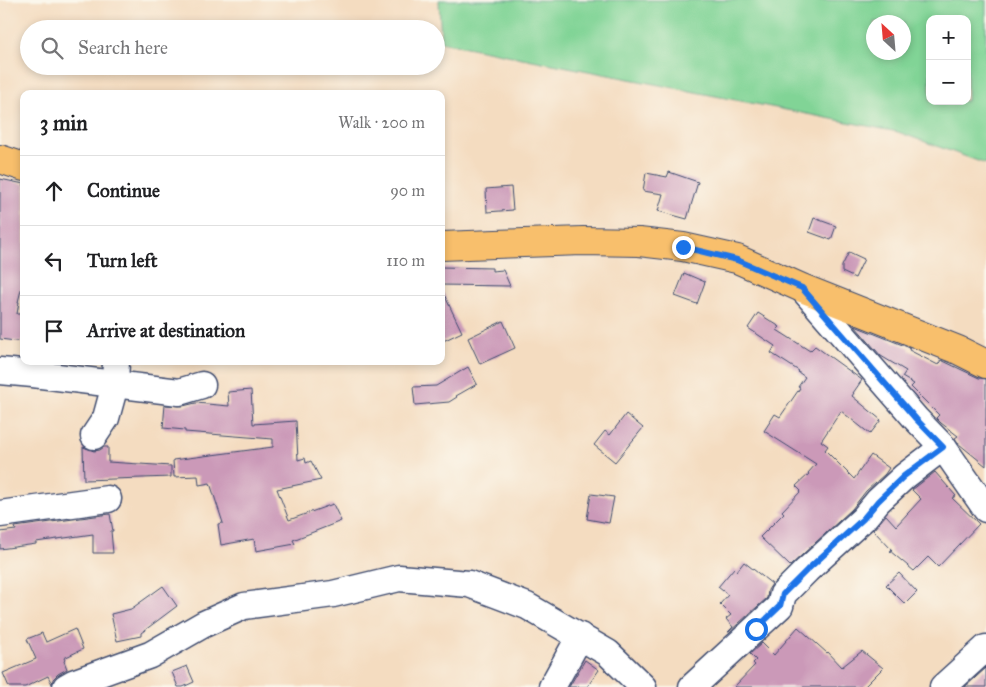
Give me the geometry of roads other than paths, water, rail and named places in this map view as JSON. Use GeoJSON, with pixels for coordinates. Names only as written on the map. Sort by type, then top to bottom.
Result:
{"type":"FeatureCollection","features":[{"type":"Feature","properties":{"kind":"main road"},"geometry":{"type":"LineString","coordinates":[[0,159],[20,166]]}},
{"type":"Feature","properties":{"kind":"main road"},"geometry":{"type":"LineString","coordinates":[[445,246],[639,242],[683,247],[737,260],[958,350],[986,364]]}},
{"type":"Feature","properties":{"kind":"street"},"geometry":{"type":"LineString","coordinates":[[802,288],[916,419],[943,447],[986,509]]}},
{"type":"Feature","properties":{"kind":"street"},"geometry":{"type":"LineString","coordinates":[[0,371],[33,374],[115,373],[179,392],[202,385]]}},
{"type":"Feature","properties":{"kind":"street"},"geometry":{"type":"LineString","coordinates":[[94,436],[106,418],[115,373]]}},
{"type":"Feature","properties":{"kind":"street"},"geometry":{"type":"LineString","coordinates":[[692,687],[780,606],[783,594],[863,519],[878,501],[904,476],[943,447]]}},
{"type":"Feature","properties":{"kind":"street"},"geometry":{"type":"LineString","coordinates":[[0,514],[108,499]]}},
{"type":"Feature","properties":{"kind":"street"},"geometry":{"type":"LineString","coordinates":[[66,687],[150,655],[204,624],[244,606],[333,594],[399,578],[469,584],[526,606],[608,653],[643,687]]}},
{"type":"Feature","properties":{"kind":"street"},"geometry":{"type":"LineString","coordinates":[[552,687],[580,636]]}},
{"type":"Feature","properties":{"kind":"street"},"geometry":{"type":"LineString","coordinates":[[943,687],[986,648]]}}]}
